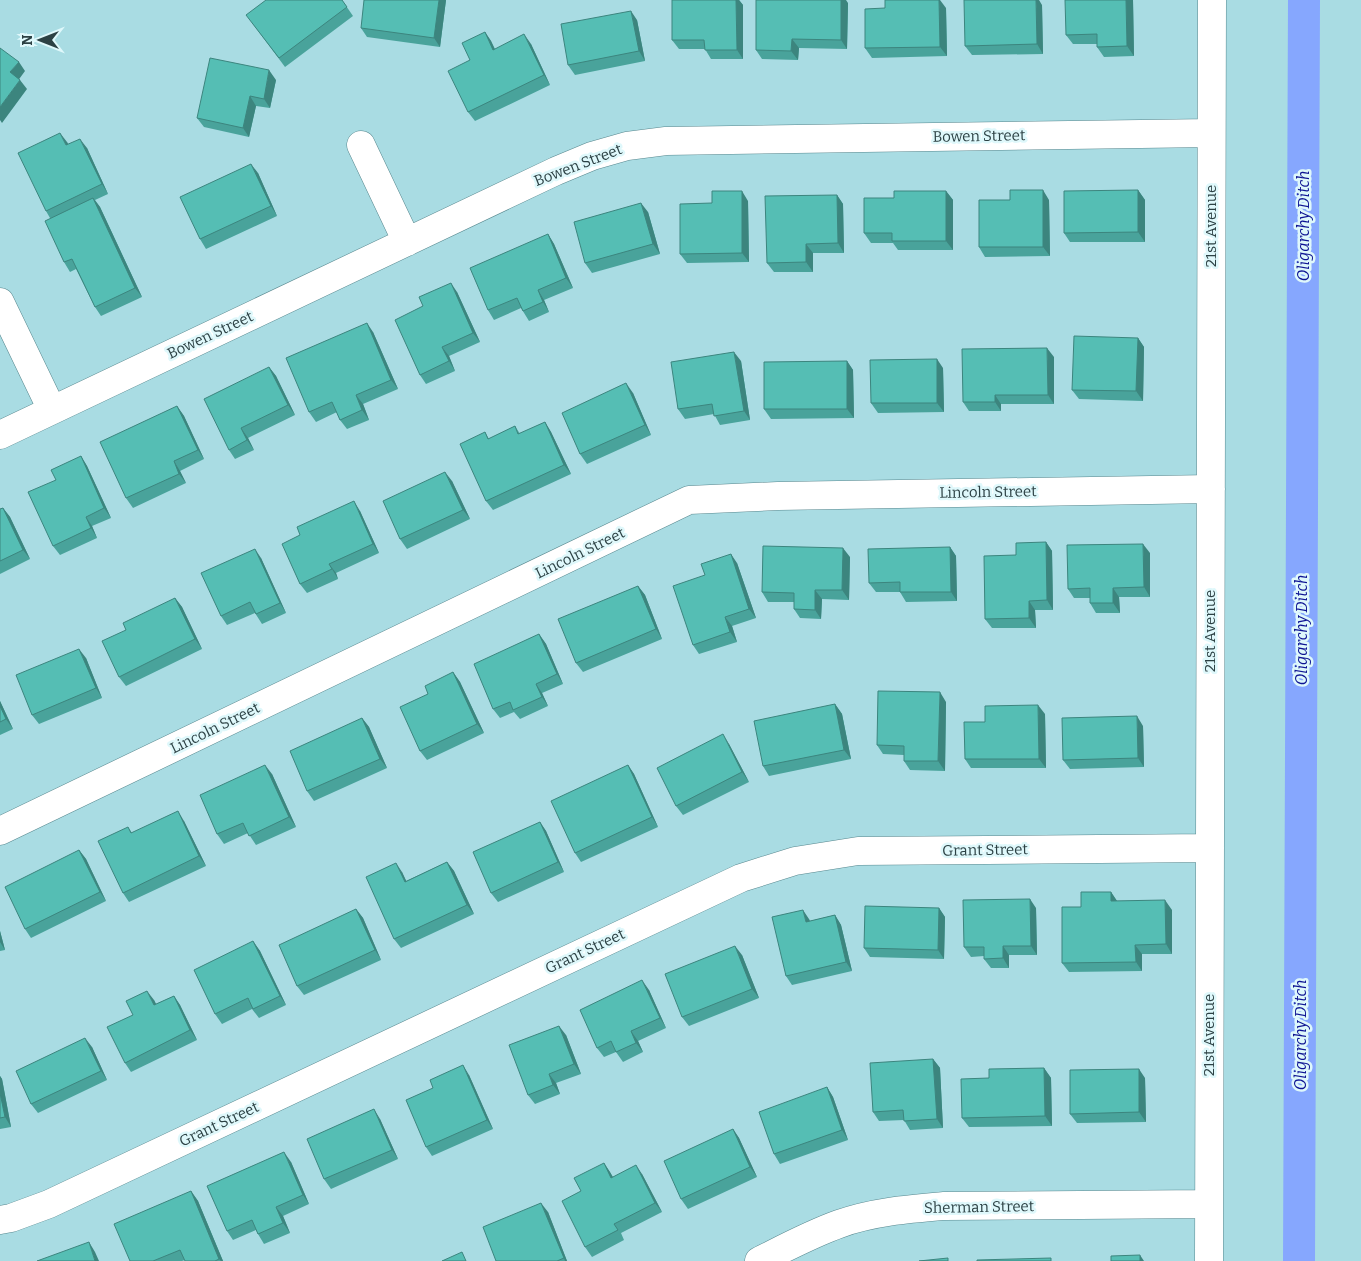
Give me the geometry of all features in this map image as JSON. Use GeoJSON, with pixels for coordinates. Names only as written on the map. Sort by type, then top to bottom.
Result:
{"type":"FeatureCollection","features":[{"type":"Feature","properties":{"kind":"street","name":"21st Avenue"},"geometry":{"type":"LineString","coordinates":[[1209,1261],[1212,0]]}},
{"type":"Feature","properties":{"kind":"street","name":"Bowen Street"},"geometry":{"type":"LineString","coordinates":[[0,435],[556,171],[592,156],[627,146],[666,141],[1211,133]]}},
{"type":"Feature","properties":{"kind":"street"},"geometry":{"type":"LineString","coordinates":[[361,145],[407,242]]}},
{"type":"Feature","properties":{"kind":"street"},"geometry":{"type":"LineString","coordinates":[[0,302],[52,410]]}},
{"type":"Feature","properties":{"kind":"street","name":"Lincoln Street"},"geometry":{"type":"LineString","coordinates":[[0,831],[689,500],[778,496],[1211,489]]}},
{"type":"Feature","properties":{"kind":"street","name":"Grant Street"},"geometry":{"type":"LineString","coordinates":[[0,1220],[11,1218],[49,1204],[741,878],[795,861],[858,851],[1210,848]]}},
{"type":"Feature","properties":{"kind":"street","name":"Sherman Street"},"geometry":{"type":"LineString","coordinates":[[759,1261],[812,1235],[841,1224],[907,1209],[944,1206],[1209,1204]]}},
{"type":"Feature","properties":{"kind":"building"},"geometry":{"type":"Polygon","coordinates":[[[266,0],[342,0],[347,7],[279,58],[246,15],[266,0]]]}},
{"type":"Feature","properties":{"kind":"building"},"geometry":{"type":"Polygon","coordinates":[[[364,0],[439,0],[434,38],[361,28],[364,0]]]}},
{"type":"Feature","properties":{"kind":"building"},"geometry":{"type":"Polygon","coordinates":[[[672,0],[736,0],[737,50],[705,50],[704,40],[672,40],[672,0]]]}},
{"type":"Feature","properties":{"kind":"building"},"geometry":{"type":"Polygon","coordinates":[[[756,0],[841,0],[841,40],[792,39],[791,51],[756,50],[756,0]]]}},
{"type":"Feature","properties":{"kind":"building"},"geometry":{"type":"Polygon","coordinates":[[[885,0],[939,0],[940,47],[865,48],[865,9],[885,8],[885,0]]]}},
{"type":"Feature","properties":{"kind":"building"},"geometry":{"type":"Polygon","coordinates":[[[964,0],[1036,0],[1037,44],[965,46],[964,0]]]}},
{"type":"Feature","properties":{"kind":"building"},"geometry":{"type":"Polygon","coordinates":[[[1065,0],[1126,0],[1127,46],[1097,47],[1097,34],[1066,35],[1065,0]]]}},
{"type":"Feature","properties":{"kind":"building"},"geometry":{"type":"Polygon","coordinates":[[[631,11],[639,51],[568,65],[561,24],[631,11]]]}},
{"type":"Feature","properties":{"kind":"building"},"geometry":{"type":"Polygon","coordinates":[[[485,32],[493,50],[524,34],[544,75],[468,112],[448,71],[470,60],[462,43],[485,32]]]}},
{"type":"Feature","properties":{"kind":"building"},"geometry":{"type":"Polygon","coordinates":[[[0,48],[19,62],[10,72],[20,80],[0,107],[0,48]]]}},
{"type":"Feature","properties":{"kind":"building"},"geometry":{"type":"Polygon","coordinates":[[[210,58],[269,70],[264,99],[250,96],[243,128],[197,118],[210,58]]]}},
{"type":"Feature","properties":{"kind":"building"},"geometry":{"type":"Polygon","coordinates":[[[60,133],[66,145],[80,139],[102,184],[46,211],[18,153],[60,133]]]}},
{"type":"Feature","properties":{"kind":"building"},"geometry":{"type":"Polygon","coordinates":[[[251,164],[271,206],[200,239],[180,197],[251,164]]]}},
{"type":"Feature","properties":{"kind":"building"},"geometry":{"type":"Polygon","coordinates":[[[1010,190],[1043,190],[1043,247],[979,247],[979,200],[1010,200],[1010,190]]]}},
{"type":"Feature","properties":{"kind":"building"},"geometry":{"type":"Polygon","coordinates":[[[1138,190],[1138,232],[1064,233],[1064,191],[1138,190]]]}},
{"type":"Feature","properties":{"kind":"building"},"geometry":{"type":"Polygon","coordinates":[[[712,191],[742,191],[742,253],[680,254],[680,204],[712,203],[712,191]]]}},
{"type":"Feature","properties":{"kind":"building"},"geometry":{"type":"Polygon","coordinates":[[[894,191],[946,191],[946,241],[892,241],[892,233],[864,233],[864,198],[894,198],[894,191]]]}},
{"type":"Feature","properties":{"kind":"building"},"geometry":{"type":"Polygon","coordinates":[[[837,195],[838,243],[806,244],[806,262],[767,263],[765,196],[837,195]]]}},
{"type":"Feature","properties":{"kind":"building"},"geometry":{"type":"Polygon","coordinates":[[[93,198],[135,288],[95,307],[72,259],[64,262],[45,221],[93,198]]]}},
{"type":"Feature","properties":{"kind":"building"},"geometry":{"type":"Polygon","coordinates":[[[641,203],[653,244],[585,263],[574,222],[641,203]]]}},
{"type":"Feature","properties":{"kind":"building"},"geometry":{"type":"Polygon","coordinates":[[[548,234],[566,278],[538,290],[543,302],[523,311],[517,298],[488,310],[470,268],[548,234]]]}},
{"type":"Feature","properties":{"kind":"building"},"geometry":{"type":"Polygon","coordinates":[[[451,283],[473,333],[442,347],[449,361],[420,375],[395,320],[423,306],[419,297],[451,283]]]}},
{"type":"Feature","properties":{"kind":"building"},"geometry":{"type":"Polygon","coordinates":[[[367,323],[391,380],[356,395],[362,410],[340,420],[332,402],[309,412],[286,358],[367,323]]]}},
{"type":"Feature","properties":{"kind":"building"},"geometry":{"type":"Polygon","coordinates":[[[1074,336],[1138,338],[1136,391],[1072,390],[1074,336]]]}},
{"type":"Feature","properties":{"kind":"building"},"geometry":{"type":"Polygon","coordinates":[[[1047,348],[1048,395],[995,395],[995,402],[963,402],[962,349],[1047,348]]]}},
{"type":"Feature","properties":{"kind":"building"},"geometry":{"type":"Polygon","coordinates":[[[734,352],[744,411],[714,416],[712,404],[678,409],[671,362],[734,352]]]}},
{"type":"Feature","properties":{"kind":"building"},"geometry":{"type":"Polygon","coordinates":[[[937,359],[937,403],[871,403],[870,360],[937,359]]]}},
{"type":"Feature","properties":{"kind":"building"},"geometry":{"type":"Polygon","coordinates":[[[847,361],[847,409],[764,409],[764,362],[847,361]]]}},
{"type":"Feature","properties":{"kind":"building"},"geometry":{"type":"Polygon","coordinates":[[[269,367],[288,405],[241,428],[247,440],[229,450],[204,399],[269,367]]]}},
{"type":"Feature","properties":{"kind":"building"},"geometry":{"type":"Polygon","coordinates":[[[626,383],[645,425],[580,454],[562,413],[626,383]]]}},
{"type":"Feature","properties":{"kind":"building"},"geometry":{"type":"Polygon","coordinates":[[[177,406],[198,450],[174,461],[179,474],[126,498],[100,442],[177,406]]]}},
{"type":"Feature","properties":{"kind":"building"},"geometry":{"type":"Polygon","coordinates":[[[545,422],[564,465],[486,501],[460,444],[485,432],[488,439],[515,426],[518,434],[545,422]]]}},
{"type":"Feature","properties":{"kind":"building"},"geometry":{"type":"Polygon","coordinates":[[[81,456],[104,508],[86,517],[91,528],[53,546],[28,492],[56,480],[51,470],[81,456]]]}},
{"type":"Feature","properties":{"kind":"building"},"geometry":{"type":"Polygon","coordinates":[[[445,472],[463,510],[400,539],[383,501],[445,472]]]}},
{"type":"Feature","properties":{"kind":"building"},"geometry":{"type":"Polygon","coordinates":[[[354,501],[373,544],[329,564],[332,569],[300,584],[282,544],[300,535],[297,527],[354,501]]]}},
{"type":"Feature","properties":{"kind":"building"},"geometry":{"type":"Polygon","coordinates":[[[3,508],[23,550],[0,561],[0,509],[3,508]]]}},
{"type":"Feature","properties":{"kind":"building"},"geometry":{"type":"Polygon","coordinates":[[[1046,542],[1047,600],[1029,601],[1029,618],[985,619],[984,556],[1016,555],[1016,543],[1046,542]]]}},
{"type":"Feature","properties":{"kind":"building"},"geometry":{"type":"Polygon","coordinates":[[[1143,544],[1144,587],[1113,588],[1113,603],[1090,603],[1090,588],[1068,589],[1067,545],[1143,544]]]}},
{"type":"Feature","properties":{"kind":"building"},"geometry":{"type":"Polygon","coordinates":[[[763,546],[843,548],[842,590],[815,590],[815,610],[794,609],[794,593],[762,592],[763,546]]]}},
{"type":"Feature","properties":{"kind":"building"},"geometry":{"type":"Polygon","coordinates":[[[950,547],[951,592],[900,592],[900,582],[869,583],[868,549],[950,547]]]}},
{"type":"Feature","properties":{"kind":"building"},"geometry":{"type":"Polygon","coordinates":[[[255,549],[280,603],[256,614],[250,602],[221,616],[201,573],[255,549]]]}},
{"type":"Feature","properties":{"kind":"building"},"geometry":{"type":"Polygon","coordinates":[[[731,554],[749,609],[725,617],[730,632],[693,645],[673,586],[705,575],[701,564],[731,554]]]}},
{"type":"Feature","properties":{"kind":"building"},"geometry":{"type":"Polygon","coordinates":[[[638,586],[656,629],[576,663],[558,619],[638,586]]]}},
{"type":"Feature","properties":{"kind":"building"},"geometry":{"type":"Polygon","coordinates":[[[175,598],[195,639],[119,677],[102,641],[126,630],[123,623],[175,598]]]}},
{"type":"Feature","properties":{"kind":"building"},"geometry":{"type":"Polygon","coordinates":[[[539,634],[557,674],[536,684],[542,697],[513,710],[510,702],[493,709],[474,664],[539,634]]]}},
{"type":"Feature","properties":{"kind":"building"},"geometry":{"type":"Polygon","coordinates":[[[79,649],[96,688],[32,715],[16,675],[79,649]]]}},
{"type":"Feature","properties":{"kind":"building"},"geometry":{"type":"Polygon","coordinates":[[[453,672],[477,724],[420,751],[400,707],[428,694],[425,686],[453,672]]]}},
{"type":"Feature","properties":{"kind":"building"},"geometry":{"type":"Polygon","coordinates":[[[878,691],[940,692],[938,761],[904,761],[904,746],[877,745],[878,691]]]}},
{"type":"Feature","properties":{"kind":"building"},"geometry":{"type":"Polygon","coordinates":[[[835,704],[844,750],[763,766],[754,721],[835,704]]]}},
{"type":"Feature","properties":{"kind":"building"},"geometry":{"type":"Polygon","coordinates":[[[1038,705],[1039,759],[965,759],[964,722],[985,722],[985,706],[1038,705]]]}},
{"type":"Feature","properties":{"kind":"building"},"geometry":{"type":"Polygon","coordinates":[[[0,706],[6,719],[0,722],[0,706]]]}},
{"type":"Feature","properties":{"kind":"building"},"geometry":{"type":"Polygon","coordinates":[[[1137,716],[1138,758],[1063,760],[1062,718],[1137,716]]]}},
{"type":"Feature","properties":{"kind":"building"},"geometry":{"type":"Polygon","coordinates":[[[362,718],[380,759],[307,791],[290,751],[362,718]]]}},
{"type":"Feature","properties":{"kind":"building"},"geometry":{"type":"Polygon","coordinates":[[[723,734],[742,772],[676,806],[657,768],[723,734]]]}},
{"type":"Feature","properties":{"kind":"building"},"geometry":{"type":"Polygon","coordinates":[[[265,765],[289,817],[249,836],[243,823],[217,834],[200,795],[265,765]]]}},
{"type":"Feature","properties":{"kind":"building"},"geometry":{"type":"Polygon","coordinates":[[[628,765],[652,817],[575,853],[551,801],[628,765]]]}},
{"type":"Feature","properties":{"kind":"building"},"geometry":{"type":"Polygon","coordinates":[[[178,811],[199,856],[123,893],[98,841],[128,827],[131,833],[178,811]]]}},
{"type":"Feature","properties":{"kind":"building"},"geometry":{"type":"Polygon","coordinates":[[[540,822],[558,862],[491,893],[473,852],[540,822]]]}},
{"type":"Feature","properties":{"kind":"building"},"geometry":{"type":"Polygon","coordinates":[[[79,850],[100,892],[25,929],[5,887],[79,850]]]}},
{"type":"Feature","properties":{"kind":"building"},"geometry":{"type":"Polygon","coordinates":[[[447,862],[467,905],[394,939],[366,877],[396,863],[405,882],[447,862]]]}},
{"type":"Feature","properties":{"kind":"building"},"geometry":{"type":"Polygon","coordinates":[[[1081,892],[1111,892],[1111,901],[1165,900],[1166,944],[1135,945],[1136,962],[1062,963],[1062,907],[1081,907],[1081,892]]]}},
{"type":"Feature","properties":{"kind":"building"},"geometry":{"type":"Polygon","coordinates":[[[1030,899],[1031,946],[1003,946],[1003,958],[984,959],[984,947],[964,947],[963,900],[1030,899]]]}},
{"type":"Feature","properties":{"kind":"building"},"geometry":{"type":"Polygon","coordinates":[[[865,906],[939,908],[938,950],[864,948],[865,906]]]}},
{"type":"Feature","properties":{"kind":"building"},"geometry":{"type":"Polygon","coordinates":[[[356,909],[375,950],[297,986],[279,945],[356,909]]]}},
{"type":"Feature","properties":{"kind":"building"},"geometry":{"type":"Polygon","coordinates":[[[803,910],[806,922],[835,915],[846,962],[786,976],[772,917],[803,910]]]}},
{"type":"Feature","properties":{"kind":"building"},"geometry":{"type":"Polygon","coordinates":[[[253,941],[280,996],[253,1009],[248,998],[215,1014],[194,970],[253,941]]]}},
{"type":"Feature","properties":{"kind":"building"},"geometry":{"type":"Polygon","coordinates":[[[735,946],[752,989],[682,1017],[665,974],[735,946]]]}},
{"type":"Feature","properties":{"kind":"building"},"geometry":{"type":"Polygon","coordinates":[[[642,980],[660,1018],[631,1031],[636,1043],[616,1052],[611,1041],[597,1048],[580,1010],[642,980]]]}},
{"type":"Feature","properties":{"kind":"building"},"geometry":{"type":"Polygon","coordinates":[[[147,991],[154,1005],[174,996],[190,1030],[125,1063],[107,1027],[133,1015],[126,1001],[147,991]]]}},
{"type":"Feature","properties":{"kind":"building"},"geometry":{"type":"Polygon","coordinates":[[[559,1026],[574,1064],[549,1074],[553,1085],[528,1095],[509,1045],[559,1026]]]}},
{"type":"Feature","properties":{"kind":"building"},"geometry":{"type":"Polygon","coordinates":[[[85,1038],[101,1071],[31,1104],[16,1071],[85,1038]]]}},
{"type":"Feature","properties":{"kind":"building"},"geometry":{"type":"Polygon","coordinates":[[[933,1059],[937,1119],[904,1121],[903,1110],[873,1112],[870,1063],[933,1059]]]}},
{"type":"Feature","properties":{"kind":"building"},"geometry":{"type":"Polygon","coordinates":[[[463,1065],[487,1120],[426,1147],[406,1100],[433,1088],[430,1080],[463,1065]]]}},
{"type":"Feature","properties":{"kind":"building"},"geometry":{"type":"Polygon","coordinates":[[[1044,1068],[1045,1116],[962,1118],[961,1079],[989,1078],[989,1069],[1044,1068]]]}},
{"type":"Feature","properties":{"kind":"building"},"geometry":{"type":"Polygon","coordinates":[[[1139,1069],[1139,1112],[1070,1114],[1070,1070],[1139,1069]]]}},
{"type":"Feature","properties":{"kind":"building"},"geometry":{"type":"Polygon","coordinates":[[[827,1087],[842,1130],[774,1154],[759,1112],[827,1087]]]}},
{"type":"Feature","properties":{"kind":"building"},"geometry":{"type":"Polygon","coordinates":[[[0,1093],[5,1117],[0,1118],[0,1093]]]}},
{"type":"Feature","properties":{"kind":"building"},"geometry":{"type":"Polygon","coordinates":[[[374,1109],[392,1150],[324,1179],[307,1139],[374,1109]]]}},
{"type":"Feature","properties":{"kind":"building"},"geometry":{"type":"Polygon","coordinates":[[[733,1129],[750,1167],[681,1199],[664,1161],[733,1129]]]}},
{"type":"Feature","properties":{"kind":"building"},"geometry":{"type":"Polygon","coordinates":[[[284,1152],[303,1195],[276,1207],[283,1223],[258,1234],[252,1220],[227,1231],[207,1186],[284,1152]]]}},
{"type":"Feature","properties":{"kind":"building"},"geometry":{"type":"Polygon","coordinates":[[[604,1163],[611,1178],[636,1165],[655,1203],[614,1224],[618,1230],[585,1247],[562,1201],[581,1191],[574,1178],[604,1163]]]}},
{"type":"Feature","properties":{"kind":"building"},"geometry":{"type":"Polygon","coordinates":[[[191,1191],[219,1259],[215,1261],[185,1261],[180,1250],[153,1261],[130,1261],[114,1224],[191,1191]]]}},
{"type":"Feature","properties":{"kind":"building"},"geometry":{"type":"Polygon","coordinates":[[[541,1203],[564,1258],[557,1261],[496,1261],[483,1227],[541,1203]]]}},
{"type":"Feature","properties":{"kind":"building"},"geometry":{"type":"Polygon","coordinates":[[[89,1242],[95,1261],[37,1261],[89,1242]]]}},
{"type":"Feature","properties":{"kind":"building"},"geometry":{"type":"Polygon","coordinates":[[[462,1252],[466,1261],[442,1261],[462,1252]]]}},
{"type":"Feature","properties":{"kind":"building"},"geometry":{"type":"Polygon","coordinates":[[[1140,1255],[1140,1261],[1111,1261],[1111,1256],[1140,1255]]]}},
{"type":"Feature","properties":{"kind":"building"},"geometry":{"type":"Polygon","coordinates":[[[948,1258],[948,1261],[919,1261],[948,1258]]]}},
{"type":"Feature","properties":{"kind":"building"},"geometry":{"type":"Polygon","coordinates":[[[1051,1258],[1051,1261],[977,1261],[977,1260],[1051,1258]]]}},
{"type":"Feature","properties":{"kind":"waterway","name":"Oligarchy Ditch"},"geometry":{"type":"LineString","coordinates":[[1299,1261],[1304,0]]}}]}
